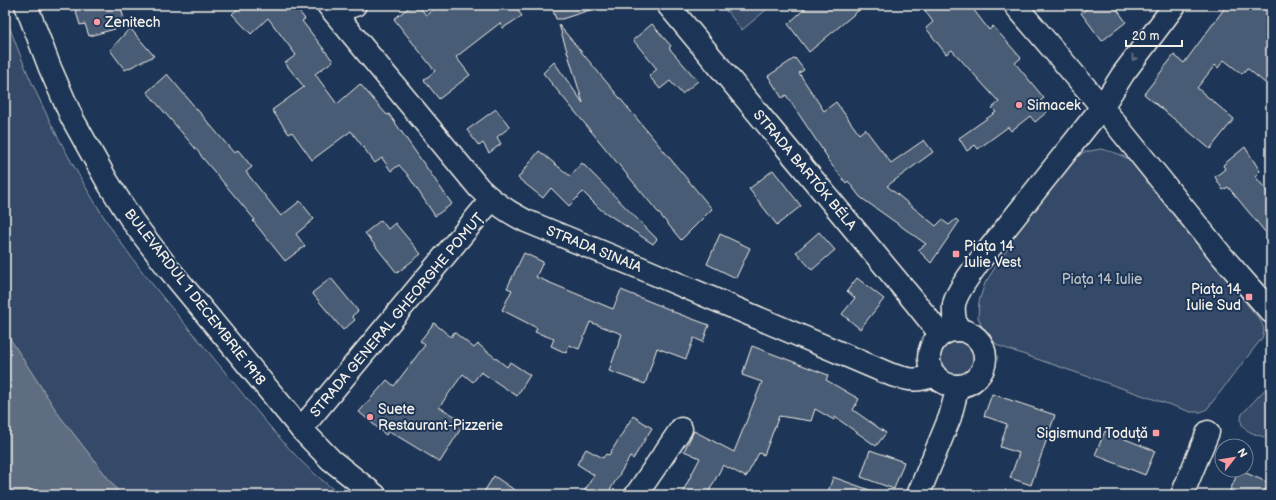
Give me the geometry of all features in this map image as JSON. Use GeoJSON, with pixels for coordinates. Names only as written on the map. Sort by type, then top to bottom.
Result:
{"type":"FeatureCollection","features":[{"type":"Feature","properties":{"kind":"street","name":"BULEVARDUL 1 DECEMBRIE 1918"},"geometry":{"type":"LineString","coordinates":[[26,5],[50,68],[72,118],[107,181],[133,222],[168,268],[301,429],[331,460],[375,495]]}},
{"type":"Feature","properties":{"kind":"street"},"geometry":{"type":"LineString","coordinates":[[331,8],[355,5]]}},
{"type":"Feature","properties":{"kind":"street","name":"STRADA BARTÓK BÉLA"},"geometry":{"type":"LineString","coordinates":[[668,5],[914,301],[950,332]]}},
{"type":"Feature","properties":{"kind":"street"},"geometry":{"type":"LineString","coordinates":[[1015,5],[1102,107],[1222,256],[1271,312]]}},
{"type":"Feature","properties":{"kind":"street"},"geometry":{"type":"LineString","coordinates":[[950,332],[954,317],[954,303],[974,269],[1102,107],[1123,74],[1175,5]]}},
{"type":"Feature","properties":{"kind":"street","name":"STRADA SINAIA"},"geometry":{"type":"LineString","coordinates":[[331,8],[479,188],[491,200],[512,213],[526,221],[643,269],[871,367],[892,375],[912,380],[924,379],[935,375]]}},
{"type":"Feature","properties":{"kind":"street","name":"STRADA GENERAL GHEORGHE POMUȚ"},"geometry":{"type":"LineString","coordinates":[[301,429],[491,200]]}},
{"type":"Feature","properties":{"kind":"street"},"geometry":{"type":"LineString","coordinates":[[950,332],[970,334],[980,342],[984,350],[984,367],[980,374],[970,382],[958,386],[949,385],[941,381],[935,375],[929,358],[935,341],[950,332]]}},
{"type":"Feature","properties":{"kind":"street"},"geometry":{"type":"LineString","coordinates":[[918,495],[950,417],[958,386]]}},
{"type":"Feature","properties":{"kind":"street"},"geometry":{"type":"LineString","coordinates":[[636,495],[681,429]]}},
{"type":"Feature","properties":{"kind":"street"},"geometry":{"type":"LineString","coordinates":[[1182,495],[1208,432]]}},
{"type":"Feature","properties":{"kind":"green space"},"geometry":{"type":"Polygon","coordinates":[[[722,5],[772,5],[742,30],[722,5]]]}},
{"type":"Feature","properties":{"kind":"green space"},"geometry":{"type":"Polygon","coordinates":[[[5,14],[26,69],[64,149],[109,225],[158,292],[278,436],[306,465],[340,495],[121,495],[59,415],[5,331],[5,14]]]}},
{"type":"Feature","properties":{"kind":"green space","name":"Piața 14 Iulie"},"geometry":{"type":"Polygon","coordinates":[[[1101,149],[1116,153],[1129,159],[1260,320],[1264,329],[1262,338],[1207,409],[1201,412],[1191,412],[999,346],[985,334],[978,317],[979,301],[985,283],[1023,221],[1056,174],[1084,152],[1101,149]]]}},
{"type":"Feature","properties":{"kind":"green space"},"geometry":{"type":"Polygon","coordinates":[[[954,336],[962,336],[974,342],[980,354],[980,362],[974,374],[962,380],[954,380],[942,374],[936,362],[936,354],[942,342],[954,336]]]}},
{"type":"Feature","properties":{"kind":"green space"},"geometry":{"type":"Polygon","coordinates":[[[1271,383],[1271,439],[1245,429],[1241,420],[1242,414],[1271,383]]]}},
{"type":"Feature","properties":{"kind":"shaded area"},"geometry":{"type":"Polygon","coordinates":[[[5,331],[59,415],[121,495],[5,495],[5,331]]]}},
{"type":"Feature","properties":{"kind":"building","name":"Zenitech"},"geometry":{"type":"Polygon","coordinates":[[[74,5],[120,5],[126,26],[89,36],[85,24],[80,25],[74,5]]]}},
{"type":"Feature","properties":{"kind":"building"},"geometry":{"type":"Polygon","coordinates":[[[242,5],[294,5],[305,19],[302,21],[333,61],[315,74],[337,104],[360,84],[387,115],[389,114],[452,204],[435,216],[407,174],[399,165],[391,171],[382,158],[375,163],[351,131],[312,160],[292,132],[289,134],[272,110],[304,87],[285,63],[296,55],[268,18],[251,34],[232,14],[242,5]]]}},
{"type":"Feature","properties":{"kind":"building"},"geometry":{"type":"Polygon","coordinates":[[[412,5],[418,5],[426,15],[439,5],[514,5],[522,16],[503,28],[500,23],[456,57],[470,75],[439,99],[424,80],[435,71],[394,19],[412,5]]]}},
{"type":"Feature","properties":{"kind":"building"},"geometry":{"type":"Polygon","coordinates":[[[551,5],[595,5],[596,8],[562,19],[556,19],[551,5]]]}},
{"type":"Feature","properties":{"kind":"building"},"geometry":{"type":"Polygon","coordinates":[[[809,5],[865,5],[809,52],[788,24],[809,5]]]}},
{"type":"Feature","properties":{"kind":"building"},"geometry":{"type":"Polygon","coordinates":[[[921,5],[970,5],[989,30],[993,26],[1021,58],[1015,63],[1044,98],[1039,102],[1047,112],[1035,122],[1030,116],[1011,131],[1008,127],[978,149],[975,145],[967,151],[959,138],[996,112],[992,108],[999,102],[952,50],[946,54],[926,28],[933,22],[921,5]]]}},
{"type":"Feature","properties":{"kind":"building"},"geometry":{"type":"Polygon","coordinates":[[[1092,5],[1114,5],[1126,22],[1102,41],[1081,13],[1092,5]]]}},
{"type":"Feature","properties":{"kind":"building"},"geometry":{"type":"Polygon","coordinates":[[[1227,5],[1271,5],[1271,88],[1247,68],[1242,74],[1224,60],[1218,68],[1215,65],[1197,88],[1234,119],[1210,149],[1144,94],[1174,55],[1184,63],[1227,5]]]}},
{"type":"Feature","properties":{"kind":"building"},"geometry":{"type":"Polygon","coordinates":[[[652,24],[671,46],[669,48],[698,81],[682,94],[670,81],[660,89],[649,76],[657,69],[633,40],[652,24]]]}},
{"type":"Feature","properties":{"kind":"building"},"geometry":{"type":"Polygon","coordinates":[[[559,25],[712,209],[681,240],[543,73],[554,62],[583,103],[559,25]]]}},
{"type":"Feature","properties":{"kind":"building"},"geometry":{"type":"Polygon","coordinates":[[[130,28],[154,56],[125,70],[110,50],[130,28]]]}},
{"type":"Feature","properties":{"kind":"building"},"geometry":{"type":"Polygon","coordinates":[[[795,58],[804,70],[799,73],[824,111],[836,102],[859,134],[865,129],[891,163],[924,140],[933,152],[887,186],[936,226],[942,220],[949,225],[956,219],[959,222],[931,263],[918,250],[926,244],[860,197],[848,181],[846,183],[827,159],[828,158],[786,95],[782,98],[768,76],[795,58]]]}},
{"type":"Feature","properties":{"kind":"building"},"geometry":{"type":"Polygon","coordinates":[[[167,74],[234,153],[238,150],[252,167],[246,172],[281,216],[300,201],[314,219],[296,234],[305,246],[285,261],[253,221],[255,220],[147,92],[167,74]]]}},
{"type":"Feature","properties":{"kind":"building"},"geometry":{"type":"Polygon","coordinates":[[[496,109],[510,127],[497,137],[501,144],[489,153],[483,143],[479,146],[467,130],[496,109]]]}},
{"type":"Feature","properties":{"kind":"building"},"geometry":{"type":"Polygon","coordinates":[[[1245,147],[1260,171],[1255,176],[1271,196],[1271,239],[1228,187],[1223,190],[1215,177],[1225,169],[1223,165],[1245,147]]]}},
{"type":"Feature","properties":{"kind":"building"},"geometry":{"type":"Polygon","coordinates":[[[539,151],[570,176],[582,163],[657,239],[653,244],[600,209],[583,192],[569,206],[551,188],[543,198],[518,178],[539,151]]]}},
{"type":"Feature","properties":{"kind":"building"},"geometry":{"type":"Polygon","coordinates":[[[773,170],[801,206],[777,225],[749,189],[773,170]]]}},
{"type":"Feature","properties":{"kind":"building"},"geometry":{"type":"Polygon","coordinates":[[[381,220],[388,229],[395,223],[421,254],[397,273],[365,233],[381,220]]]}},
{"type":"Feature","properties":{"kind":"building"},"geometry":{"type":"Polygon","coordinates":[[[819,232],[835,250],[812,270],[796,252],[819,232]]]}},
{"type":"Feature","properties":{"kind":"building"},"geometry":{"type":"Polygon","coordinates":[[[720,234],[750,248],[736,278],[707,264],[720,234]]]}},
{"type":"Feature","properties":{"kind":"building"},"geometry":{"type":"Polygon","coordinates":[[[524,253],[543,262],[536,277],[613,309],[621,290],[709,325],[703,342],[694,338],[686,359],[657,348],[645,384],[609,371],[622,334],[590,322],[579,349],[569,345],[566,353],[551,346],[554,339],[535,332],[537,328],[502,310],[512,290],[507,288],[524,253]]]}},
{"type":"Feature","properties":{"kind":"building"},"geometry":{"type":"Polygon","coordinates":[[[331,278],[358,311],[352,316],[355,320],[343,330],[312,293],[331,278]]]}},
{"type":"Feature","properties":{"kind":"building"},"geometry":{"type":"Polygon","coordinates":[[[857,278],[884,299],[860,329],[842,314],[855,298],[847,291],[857,278]]]}},
{"type":"Feature","properties":{"kind":"building"},"geometry":{"type":"Polygon","coordinates":[[[434,323],[451,337],[454,332],[474,348],[478,344],[507,367],[510,362],[530,375],[517,396],[481,372],[473,382],[463,374],[439,407],[465,422],[440,462],[389,431],[386,435],[359,412],[387,380],[394,386],[425,345],[420,341],[434,323]]]}},
{"type":"Feature","properties":{"kind":"building"},"geometry":{"type":"Polygon","coordinates":[[[752,346],[828,375],[826,380],[859,399],[853,410],[886,433],[876,446],[835,417],[834,420],[815,409],[811,421],[779,416],[764,455],[759,453],[746,477],[723,465],[707,495],[681,495],[700,458],[684,451],[694,431],[734,452],[762,382],[742,375],[752,346]]]}},
{"type":"Feature","properties":{"kind":"building"},"geometry":{"type":"Polygon","coordinates":[[[992,394],[1055,415],[1031,485],[1010,478],[1019,453],[1000,447],[1007,424],[984,416],[992,394]]]}},
{"type":"Feature","properties":{"kind":"building"},"geometry":{"type":"Polygon","coordinates":[[[633,416],[652,428],[633,459],[630,457],[607,495],[582,495],[594,475],[577,464],[586,449],[603,458],[606,454],[609,455],[633,416]]]}},
{"type":"Feature","properties":{"kind":"building"},"geometry":{"type":"Polygon","coordinates":[[[1105,431],[1155,451],[1145,475],[1095,455],[1105,431]]]}},
{"type":"Feature","properties":{"kind":"building"},"geometry":{"type":"Polygon","coordinates":[[[870,450],[904,462],[894,489],[861,477],[870,450]]]}},
{"type":"Feature","properties":{"kind":"building"},"geometry":{"type":"Polygon","coordinates":[[[494,476],[522,495],[482,495],[494,476]]]}},
{"type":"Feature","properties":{"kind":"building"},"geometry":{"type":"Polygon","coordinates":[[[1254,476],[1269,483],[1263,495],[1228,495],[1235,478],[1254,478],[1254,476]]]}},
{"type":"Feature","properties":{"kind":"building"},"geometry":{"type":"Polygon","coordinates":[[[833,477],[878,493],[878,495],[837,495],[828,492],[833,477]]]}},
{"type":"Feature","properties":{"kind":"place","name":"Zenitech"},"geometry":{"type":"Point","coordinates":[97,22]}},
{"type":"Feature","properties":{"kind":"place","name":"Simacek"},"geometry":{"type":"Point","coordinates":[1019,105]}},
{"type":"Feature","properties":{"kind":"place","name":"Piața 14 Iulie Vest"},"geometry":{"type":"Point","coordinates":[956,254]}},
{"type":"Feature","properties":{"kind":"place","name":"Piața 14 Iulie Sud"},"geometry":{"type":"Point","coordinates":[1249,297]}},
{"type":"Feature","properties":{"kind":"place","name":"Suete Restaurant-Pizzerie"},"geometry":{"type":"Point","coordinates":[370,417]}},
{"type":"Feature","properties":{"kind":"place","name":"Sigismund Toduță"},"geometry":{"type":"Point","coordinates":[1156,433]}}]}
